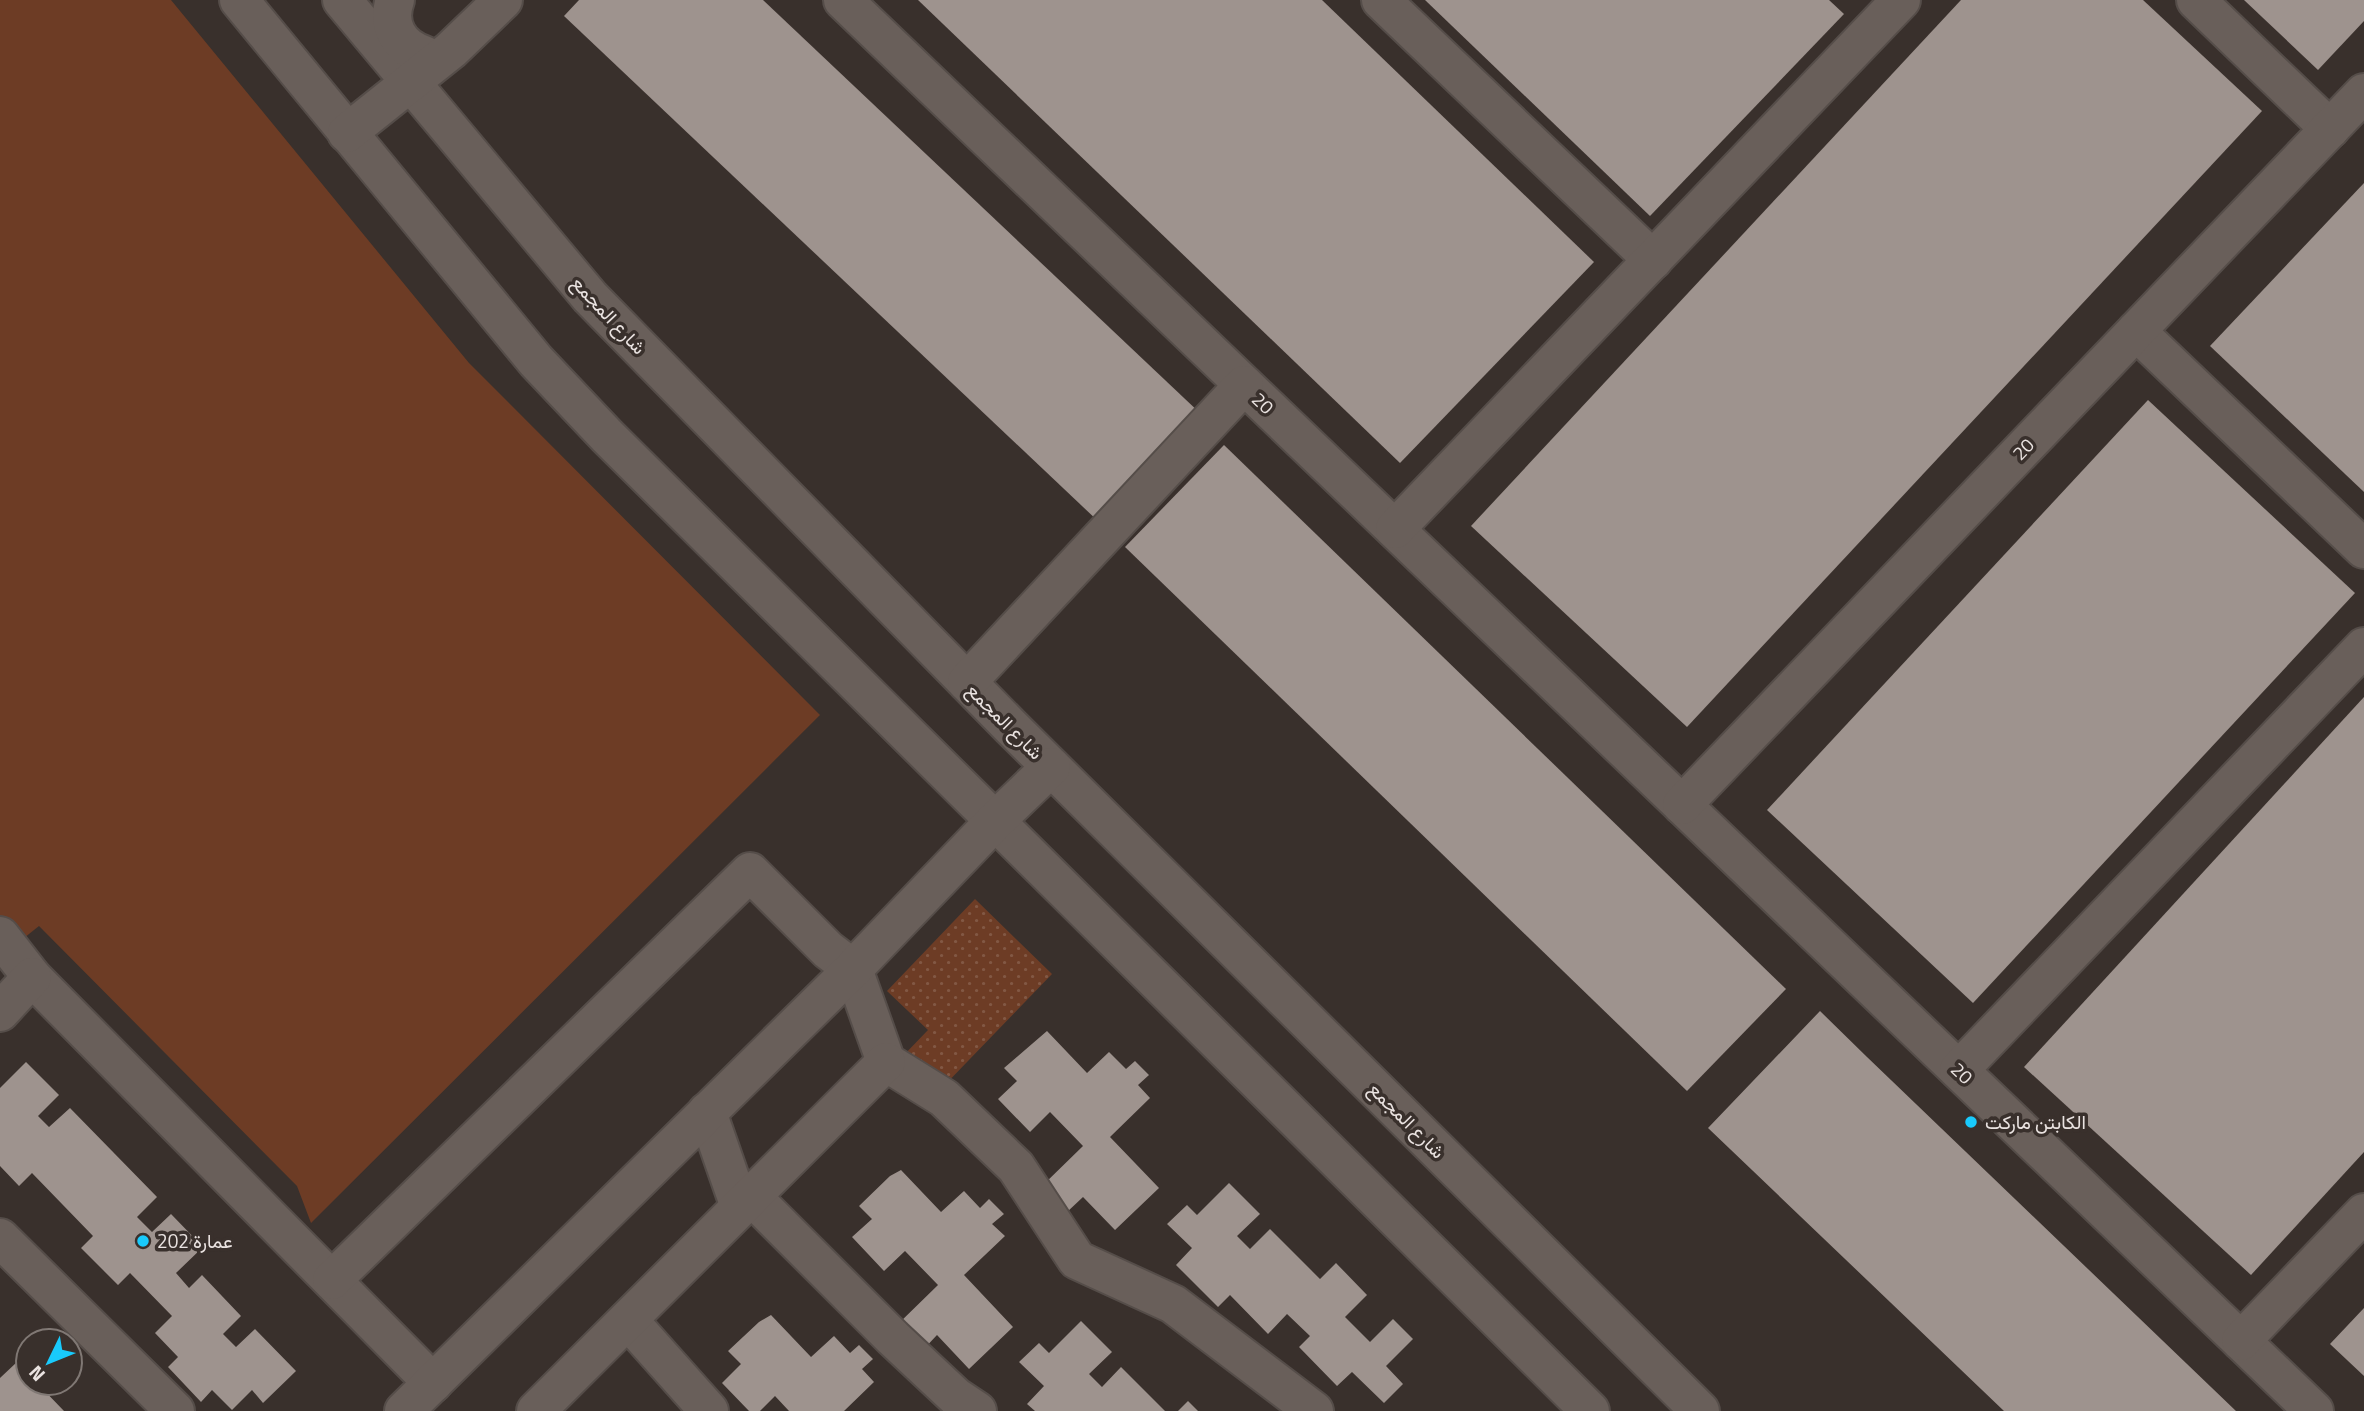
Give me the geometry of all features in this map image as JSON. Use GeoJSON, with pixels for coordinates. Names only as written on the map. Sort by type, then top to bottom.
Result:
{"type":"FeatureCollection","features":[{"type":"Feature","properties":{"kind":"street"},"geometry":{"type":"LineString","coordinates":[[239,0],[545,371],[607,436],[1590,1411]]}},
{"type":"Feature","properties":{"kind":"street"},"geometry":{"type":"LineString","coordinates":[[354,14],[394,0],[392,24],[408,48],[422,55],[451,50]]}},
{"type":"Feature","properties":{"kind":"street"},"geometry":{"type":"LineString","coordinates":[[346,133],[451,50],[503,0]]}},
{"type":"Feature","properties":{"kind":"street","name":"20"},"geometry":{"type":"LineString","coordinates":[[843,0],[2315,1411]]}},
{"type":"Feature","properties":{"kind":"street"},"geometry":{"type":"LineString","coordinates":[[1381,0],[1653,260]]}},
{"type":"Feature","properties":{"kind":"street"},"geometry":{"type":"LineString","coordinates":[[2196,0],[2330,129]]}},
{"type":"Feature","properties":{"kind":"street"},"geometry":{"type":"LineString","coordinates":[[1395,529],[1653,260],[1886,5]]}},
{"type":"Feature","properties":{"kind":"street","name":"شارع المجمع"},"geometry":{"type":"LineString","coordinates":[[354,14],[590,298],[1051,767],[1699,1411]]}},
{"type":"Feature","properties":{"kind":"street","name":"20"},"geometry":{"type":"LineString","coordinates":[[1682,805],[2364,93]]}},
{"type":"Feature","properties":{"kind":"street"},"geometry":{"type":"LineString","coordinates":[[2136,331],[2364,549]]}},
{"type":"Feature","properties":{"kind":"street"},"geometry":{"type":"LineString","coordinates":[[967,682],[1244,385]]}},
{"type":"Feature","properties":{"kind":"street"},"geometry":{"type":"LineString","coordinates":[[1959,1070],[2364,647]]}},
{"type":"Feature","properties":{"kind":"street"},"geometry":{"type":"LineString","coordinates":[[404,1411],[853,969],[995,821],[1051,767]]}},
{"type":"Feature","properties":{"kind":"street"},"geometry":{"type":"LineString","coordinates":[[332,1280],[750,872],[828,950],[853,969],[886,1062],[944,1098],[1016,1167],[1077,1260],[1173,1304],[1314,1411]]}},
{"type":"Feature","properties":{"kind":"street"},"geometry":{"type":"LineString","coordinates":[[0,936],[32,977],[433,1382]]}},
{"type":"Feature","properties":{"kind":"street"},"geometry":{"type":"LineString","coordinates":[[0,1012],[32,977]]}},
{"type":"Feature","properties":{"kind":"street"},"geometry":{"type":"LineString","coordinates":[[536,1411],[886,1062]]}},
{"type":"Feature","properties":{"kind":"street"},"geometry":{"type":"LineString","coordinates":[[707,1112],[746,1202],[972,1410]]}},
{"type":"Feature","properties":{"kind":"street"},"geometry":{"type":"LineString","coordinates":[[2241,1341],[2364,1213]]}},
{"type":"Feature","properties":{"kind":"street"},"geometry":{"type":"LineString","coordinates":[[0,1238],[175,1411]]}},
{"type":"Feature","properties":{"kind":"street"},"geometry":{"type":"LineString","coordinates":[[628,1320],[709,1411]]}},
{"type":"Feature","properties":{"kind":"shaded area"},"geometry":{"type":"Polygon","coordinates":[[[0,0],[171,0],[469,363],[820,715],[311,1223],[297,1186],[39,926],[14,946],[0,929],[0,0]]]}},
{"type":"Feature","properties":{"kind":"shaded area"},"geometry":{"type":"Polygon","coordinates":[[[975,899],[1052,974],[939,1091],[903,1056],[928,1030],[887,991],[975,899]]]}},
{"type":"Feature","properties":{"kind":"building"},"geometry":{"type":"Polygon","coordinates":[[[579,0],[763,0],[1202,415],[1100,523],[564,16],[579,0]]]}},
{"type":"Feature","properties":{"kind":"building"},"geometry":{"type":"Polygon","coordinates":[[[918,0],[1322,0],[1594,262],[1400,463],[918,0]]]}},
{"type":"Feature","properties":{"kind":"building"},"geometry":{"type":"Polygon","coordinates":[[[1425,0],[1829,0],[1844,14],[1650,216],[1425,0]]]}},
{"type":"Feature","properties":{"kind":"building"},"geometry":{"type":"Polygon","coordinates":[[[1961,0],[2143,0],[2262,111],[1687,727],[1471,526],[1961,0]]]}},
{"type":"Feature","properties":{"kind":"building"},"geometry":{"type":"Polygon","coordinates":[[[2244,0],[2364,0],[2364,21],[2318,70],[2244,0]]]}},
{"type":"Feature","properties":{"kind":"building"},"geometry":{"type":"Polygon","coordinates":[[[2364,183],[2364,492],[2210,346],[2364,183]]]}},
{"type":"Feature","properties":{"kind":"building"},"geometry":{"type":"Polygon","coordinates":[[[2148,400],[2355,593],[1973,1003],[1767,810],[2148,400]]]}},
{"type":"Feature","properties":{"kind":"building"},"geometry":{"type":"Polygon","coordinates":[[[1224,445],[1786,989],[1687,1091],[1125,547],[1224,445]]]}},
{"type":"Feature","properties":{"kind":"building"},"geometry":{"type":"Polygon","coordinates":[[[2364,697],[2364,1152],[2251,1275],[2024,1067],[2364,697]]]}},
{"type":"Feature","properties":{"kind":"building"},"geometry":{"type":"Polygon","coordinates":[[[1820,1011],[2236,1411],[2004,1411],[1708,1128],[1820,1011]]]}},
{"type":"Feature","properties":{"kind":"building"},"geometry":{"type":"Polygon","coordinates":[[[1047,1031],[1087,1073],[1109,1052],[1126,1069],[1135,1061],[1149,1075],[1138,1085],[1150,1098],[1110,1137],[1159,1188],[1115,1230],[1083,1197],[1066,1213],[1041,1187],[1083,1146],[1050,1112],[1030,1132],[998,1099],[1017,1081],[1004,1068],[1047,1031]]]}},
{"type":"Feature","properties":{"kind":"building","name":"عمارة 202"},"geometry":{"type":"Polygon","coordinates":[[[26,1062],[59,1095],[38,1116],[49,1127],[70,1108],[157,1197],[137,1217],[152,1232],[171,1214],[203,1247],[176,1273],[189,1288],[202,1275],[241,1316],[223,1334],[236,1347],[255,1329],[296,1371],[263,1403],[252,1390],[232,1410],[212,1390],[201,1402],[168,1367],[178,1357],[155,1333],[172,1316],[130,1273],[118,1285],[81,1248],[93,1236],[32,1173],[19,1186],[0,1166],[0,1088],[26,1062]]]}},
{"type":"Feature","properties":{"kind":"building"},"geometry":{"type":"Polygon","coordinates":[[[901,1170],[941,1212],[964,1191],[980,1208],[989,1199],[1004,1214],[992,1224],[1005,1236],[964,1275],[1013,1327],[969,1369],[937,1335],[921,1352],[896,1326],[938,1285],[905,1251],[884,1271],[852,1237],[872,1219],[859,1206],[890,1176],[901,1170]]]}},
{"type":"Feature","properties":{"kind":"building"},"geometry":{"type":"Polygon","coordinates":[[[1229,1183],[1260,1214],[1237,1236],[1250,1249],[1270,1229],[1320,1279],[1336,1263],[1367,1295],[1345,1317],[1370,1342],[1393,1319],[1413,1339],[1386,1366],[1403,1384],[1384,1403],[1352,1372],[1337,1386],[1299,1347],[1310,1336],[1287,1314],[1268,1334],[1230,1295],[1218,1307],[1176,1265],[1192,1248],[1167,1224],[1187,1205],[1197,1215],[1229,1183]]]}},
{"type":"Feature","properties":{"kind":"building"},"geometry":{"type":"Polygon","coordinates":[[[2364,1308],[2364,1376],[2330,1344],[2364,1308]]]}},
{"type":"Feature","properties":{"kind":"building"},"geometry":{"type":"Polygon","coordinates":[[[771,1315],[811,1357],[834,1336],[850,1353],[859,1345],[873,1359],[862,1369],[874,1382],[844,1411],[789,1411],[775,1396],[760,1411],[749,1411],[722,1383],[741,1364],[728,1351],[759,1322],[771,1315]]]}},
{"type":"Feature","properties":{"kind":"building"},"geometry":{"type":"Polygon","coordinates":[[[1081,1321],[1112,1352],[1089,1374],[1102,1387],[1121,1367],[1165,1411],[1035,1411],[1027,1404],[1044,1386],[1019,1362],[1039,1343],[1049,1353],[1081,1321]]]}},
{"type":"Feature","properties":{"kind":"building"},"geometry":{"type":"Polygon","coordinates":[[[14,1365],[14,1397],[50,1397],[64,1411],[0,1411],[0,1378],[14,1365]]]}},
{"type":"Feature","properties":{"kind":"building"},"geometry":{"type":"Polygon","coordinates":[[[1188,1401],[1198,1411],[1178,1411],[1188,1401]]]}},
{"type":"Feature","properties":{"kind":"place","name":"الكابتن ماركت"},"geometry":{"type":"Point","coordinates":[1971,1122]}},
{"type":"Feature","properties":{"kind":"place","name":"عمارة 202"},"geometry":{"type":"Point","coordinates":[143,1241]}}]}
